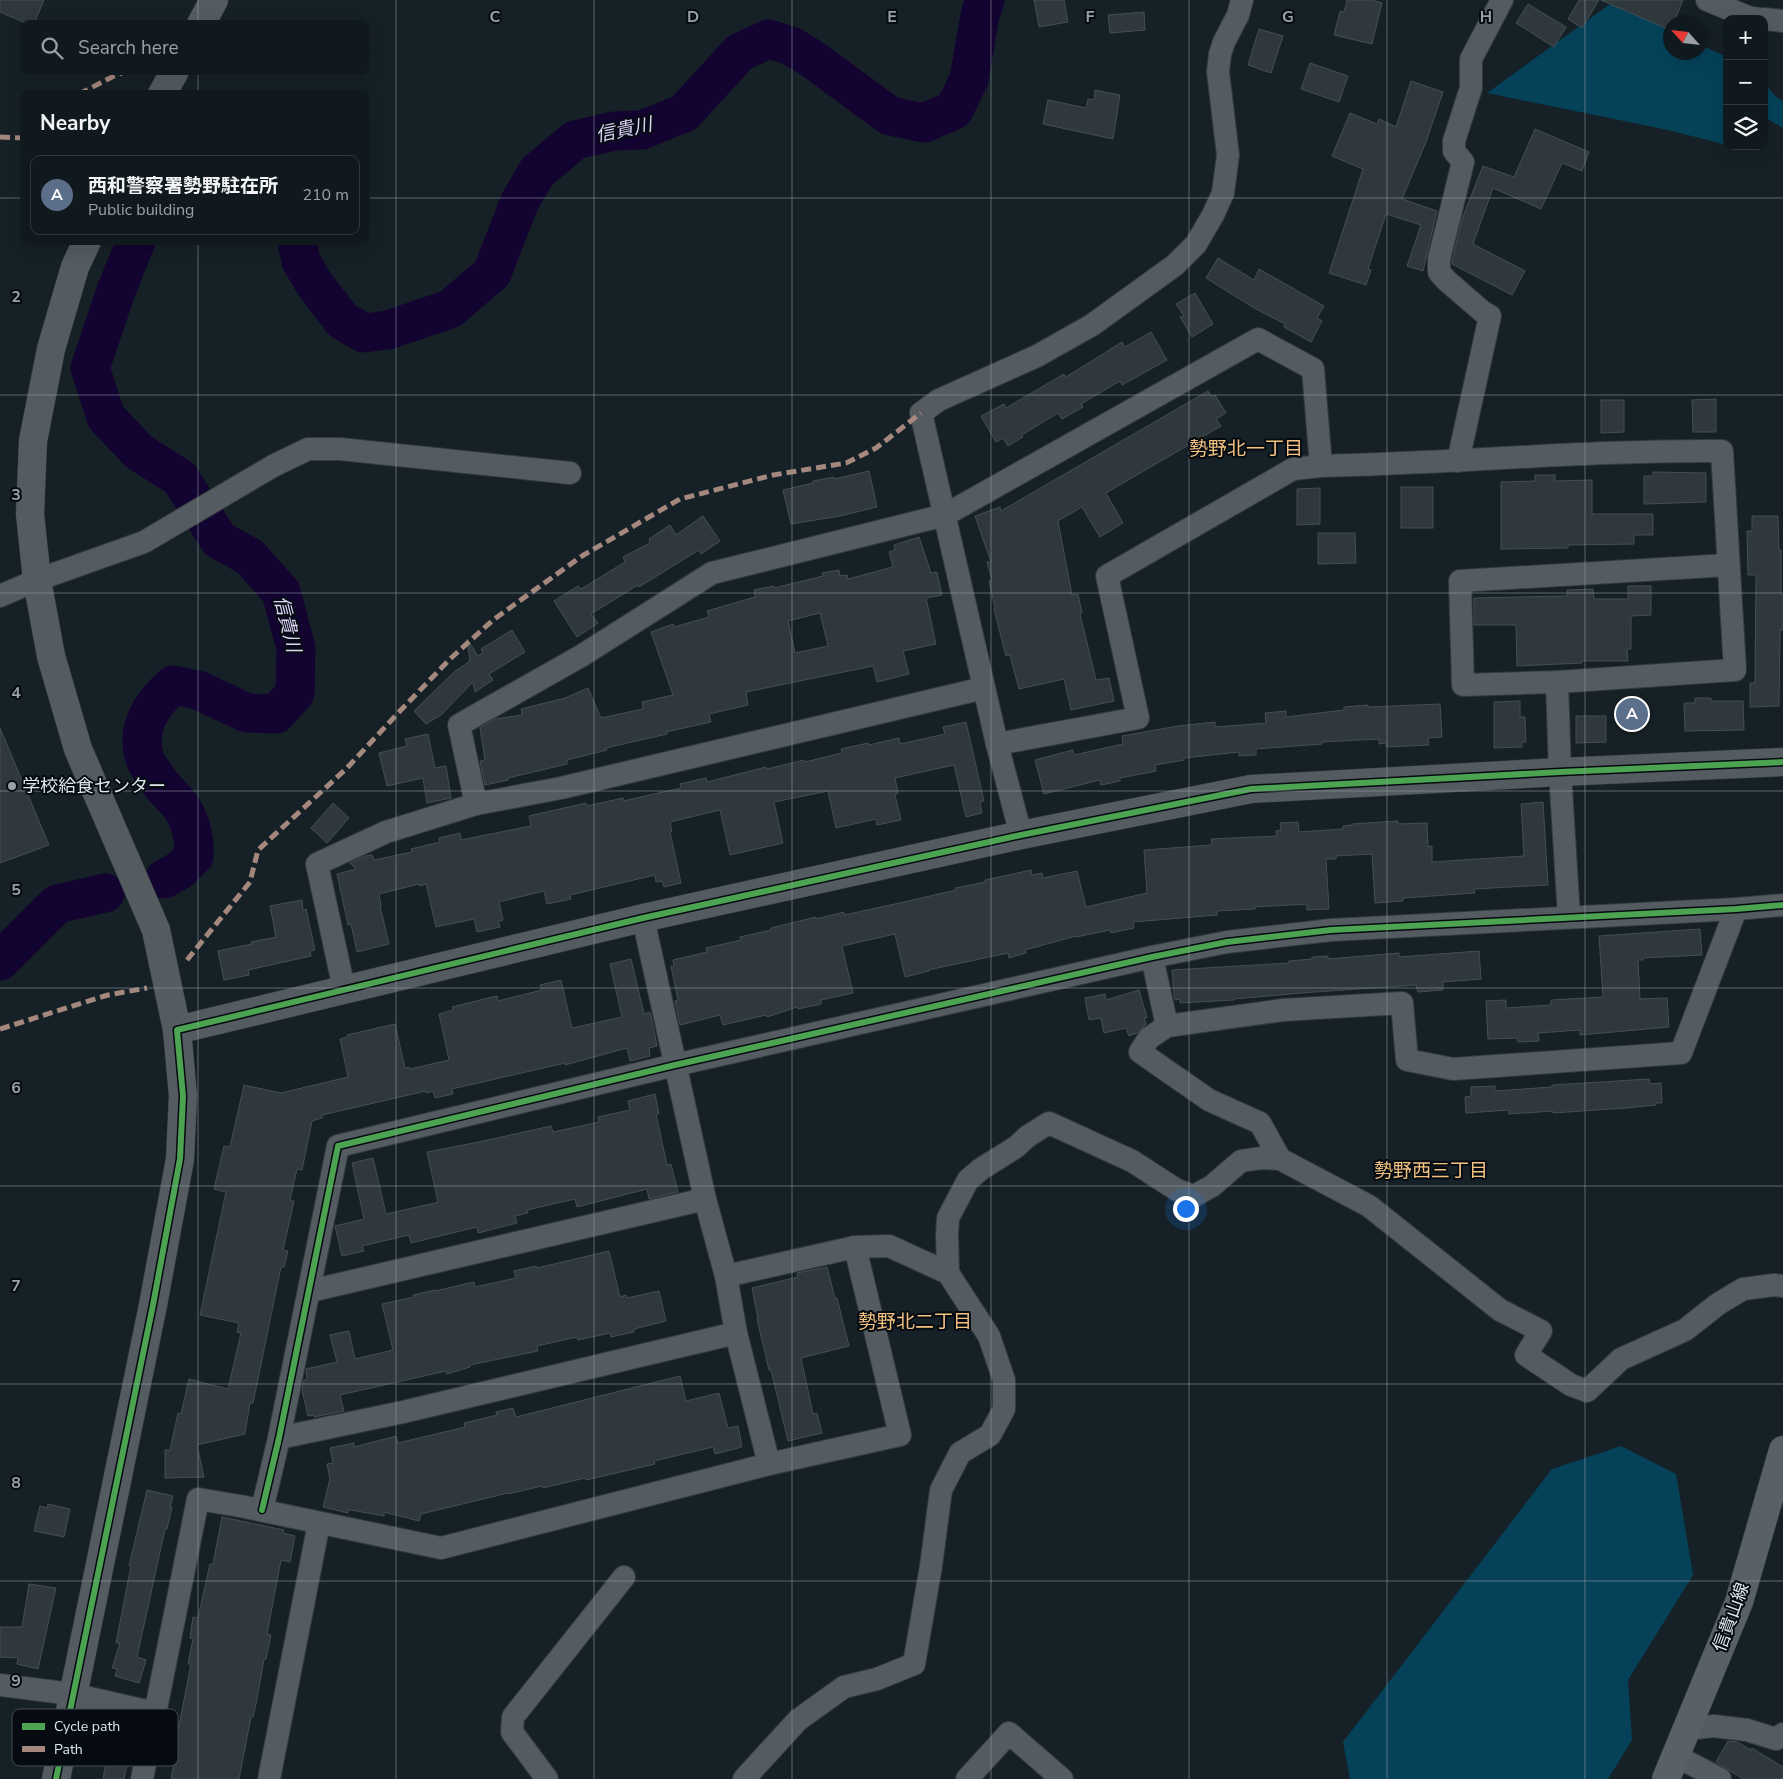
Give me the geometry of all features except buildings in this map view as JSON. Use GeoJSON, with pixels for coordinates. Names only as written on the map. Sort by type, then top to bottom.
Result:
{"type":"FeatureCollection","features":[{"type":"Feature","properties":{"kind":"main road","name":"信貴山線"},"geometry":{"type":"LineString","coordinates":[[1671,1767],[1739,1602],[1783,1450]]}},
{"type":"Feature","properties":{"kind":"street"},"geometry":{"type":"LineString","coordinates":[[203,20],[214,0]]}},
{"type":"Feature","properties":{"kind":"street"},"geometry":{"type":"LineString","coordinates":[[1021,835],[997,744],[921,413],[939,400],[1037,356],[1092,325],[1175,265],[1196,244],[1213,216],[1223,193],[1228,155],[1218,72],[1220,54],[1224,42],[1238,15],[1242,0]]}},
{"type":"Feature","properties":{"kind":"street"},"geometry":{"type":"LineString","coordinates":[[1458,461],[1490,316],[1483,312],[1439,272],[1439,259],[1463,162],[1454,151],[1454,140],[1471,88],[1471,59],[1502,0]]}},
{"type":"Feature","properties":{"kind":"street"},"geometry":{"type":"LineString","coordinates":[[1708,0],[1743,15]]}},
{"type":"Feature","properties":{"kind":"street"},"geometry":{"type":"LineString","coordinates":[[1768,19],[1783,21]]}},
{"type":"Feature","properties":{"kind":"street"},"geometry":{"type":"LineString","coordinates":[[164,90],[173,75]]}},
{"type":"Feature","properties":{"kind":"street"},"geometry":{"type":"LineString","coordinates":[[69,1709],[153,1305],[180,1159],[183,1096],[177,1030],[156,930],[78,750],[51,656],[37,580],[30,514],[34,441],[51,349],[74,267],[84,245]]}},
{"type":"Feature","properties":{"kind":"street"},"geometry":{"type":"LineString","coordinates":[[476,804],[459,725],[581,656],[712,573],[945,516],[1258,338],[1313,369],[1321,466]]}},
{"type":"Feature","properties":{"kind":"street"},"geometry":{"type":"LineString","coordinates":[[0,596],[37,580],[144,542],[273,466],[308,449],[340,448],[570,473]]}},
{"type":"Feature","properties":{"kind":"street"},"geometry":{"type":"LineString","coordinates":[[997,744],[1138,718],[1107,576],[1292,469],[1321,466],[1655,451],[1722,451],[1735,670],[1557,682],[1463,685],[1460,581],[1728,565]]}},
{"type":"Feature","properties":{"kind":"street"},"geometry":{"type":"LineString","coordinates":[[1557,682],[1560,772],[1569,917]]}},
{"type":"Feature","properties":{"kind":"street"},"geometry":{"type":"LineString","coordinates":[[344,989],[317,864],[386,832],[476,804],[580,783],[984,688]]}},
{"type":"Feature","properties":{"kind":"street"},"geometry":{"type":"LineString","coordinates":[[177,1030],[644,918],[1021,835],[1251,790],[1560,772],[1783,762]]}},
{"type":"Feature","properties":{"kind":"street"},"geometry":{"type":"LineString","coordinates":[[262,1510],[310,1291],[338,1146],[675,1065],[1152,957],[1227,942],[1331,930],[1783,905]]}},
{"type":"Feature","properties":{"kind":"street"},"geometry":{"type":"LineString","coordinates":[[1280,1159],[1260,1123],[1209,1100],[1140,1052],[1149,1038],[1167,1026],[1283,1010],[1402,1003],[1407,1060],[1453,1069],[1681,1053],[1736,909]]}},
{"type":"Feature","properties":{"kind":"street"},"geometry":{"type":"LineString","coordinates":[[644,918],[705,1199],[726,1276],[736,1332],[769,1464]]}},
{"type":"Feature","properties":{"kind":"street"},"geometry":{"type":"LineString","coordinates":[[1152,957],[1167,1026]]}},
{"type":"Feature","properties":{"kind":"street"},"geometry":{"type":"LineString","coordinates":[[744,1779],[798,1720],[844,1687],[877,1679],[914,1664],[931,1566],[941,1490],[960,1453],[990,1435],[1004,1409],[1004,1380],[989,1336],[948,1273],[948,1218],[968,1180],[1048,1123],[1132,1161],[1177,1190],[1194,1196],[1212,1186],[1241,1161],[1260,1158],[1280,1159],[1369,1206],[1500,1310],[1541,1331],[1526,1355],[1570,1385],[1587,1392],[1621,1359],[1685,1330],[1718,1304],[1743,1288],[1783,1286]]}},
{"type":"Feature","properties":{"kind":"street"},"geometry":{"type":"LineString","coordinates":[[310,1291],[705,1199]]}},
{"type":"Feature","properties":{"kind":"street"},"geometry":{"type":"LineString","coordinates":[[726,1276],[855,1246],[889,1246],[948,1273]]}},
{"type":"Feature","properties":{"kind":"street"},"geometry":{"type":"LineString","coordinates":[[156,1709],[198,1499],[262,1510],[441,1548],[769,1464],[900,1434],[855,1246]]}},
{"type":"Feature","properties":{"kind":"street"},"geometry":{"type":"LineString","coordinates":[[279,1438],[403,1412],[736,1332]]}},
{"type":"Feature","properties":{"kind":"street"},"geometry":{"type":"LineString","coordinates":[[269,1779],[319,1523]]}},
{"type":"Feature","properties":{"kind":"street"},"geometry":{"type":"LineString","coordinates":[[547,1779],[512,1732],[513,1717],[624,1577]]}},
{"type":"Feature","properties":{"kind":"street"},"geometry":{"type":"LineString","coordinates":[[0,1685],[72,1694],[138,1709]]}},
{"type":"Feature","properties":{"kind":"street"},"geometry":{"type":"LineString","coordinates":[[1687,1729],[1714,1726],[1747,1730],[1776,1739],[1783,1734]]}},
{"type":"Feature","properties":{"kind":"street"},"geometry":{"type":"LineString","coordinates":[[967,1779],[1009,1733],[1062,1779]]}},
{"type":"Feature","properties":{"kind":"street"},"geometry":{"type":"LineString","coordinates":[[56,1779],[58,1766]]}},
{"type":"Feature","properties":{"kind":"street"},"geometry":{"type":"LineString","coordinates":[[142,1779],[145,1766]]}},
{"type":"Feature","properties":{"kind":"street"},"geometry":{"type":"LineString","coordinates":[[1671,1767],[1720,1779]]}},
{"type":"Feature","properties":{"kind":"shaded area"},"geometry":{"type":"Polygon","coordinates":[[[1613,2],[1663,27],[1663,60],[1708,60],[1708,48],[1723,55],[1723,144],[1668,130],[1487,93],[1613,2]]]}},
{"type":"Feature","properties":{"kind":"shaded area"},"geometry":{"type":"Polygon","coordinates":[[[1768,87],[1775,96],[1783,101],[1783,128],[1768,119],[1768,87]]]}},
{"type":"Feature","properties":{"kind":"shaded area"},"geometry":{"type":"Polygon","coordinates":[[[1621,1446],[1676,1474],[1693,1575],[1628,1680],[1632,1740],[1608,1779],[1350,1779],[1343,1742],[1552,1469],[1621,1446]]]}},
{"type":"Feature","properties":{"kind":"waterway","name":"信貴川"},"geometry":{"type":"LineString","coordinates":[[298,245],[301,261],[315,285],[343,321],[364,333],[388,330],[450,309],[492,273],[520,201],[537,172],[575,140],[614,131],[642,130],[684,113],[740,52],[769,39],[791,46],[811,58],[890,116],[924,123],[954,110],[969,79],[980,15],[985,0]]}},
{"type":"Feature","properties":{"kind":"waterway","name":"信貴川"},"geometry":{"type":"LineString","coordinates":[[134,245],[116,291],[90,368],[106,417],[139,452],[180,478],[219,540],[250,557],[281,592],[296,648],[295,693],[276,714],[247,713],[198,690],[173,685],[152,709],[147,718],[142,737],[145,759],[159,782],[182,808],[190,825],[194,843],[194,856],[180,870],[164,879]]}},
{"type":"Feature","properties":{"kind":"waterway","name":"信貴川"},"geometry":{"type":"LineString","coordinates":[[0,961],[57,904],[105,893]]}},
{"type":"Feature","properties":{"kind":"marked path"},"geometry":{"type":"LineString","coordinates":[[87,90],[117,75]]}},
{"type":"Feature","properties":{"kind":"marked path"},"geometry":{"type":"LineString","coordinates":[[0,137],[20,138]]}},
{"type":"Feature","properties":{"kind":"marked path"},"geometry":{"type":"LineString","coordinates":[[187,960],[250,882],[258,850],[346,769],[450,659],[493,620],[582,556],[680,499],[773,475],[846,463],[876,448],[921,413]]}},
{"type":"Feature","properties":{"kind":"marked path"},"geometry":{"type":"LineString","coordinates":[[0,1029],[108,995],[147,988]]}},
{"type":"Feature","properties":{"kind":"cycle path"},"geometry":{"type":"LineString","coordinates":[[70,1709],[153,1305],[180,1159],[183,1096],[177,1030],[643,918],[1021,835],[1251,789],[1783,762]]}},
{"type":"Feature","properties":{"kind":"cycle path"},"geometry":{"type":"LineString","coordinates":[[262,1510],[279,1438],[338,1146],[675,1065],[1152,957],[1227,942],[1331,930],[1783,905]]}},
{"type":"Feature","properties":{"kind":"cycle path"},"geometry":{"type":"LineString","coordinates":[[56,1779],[59,1766]]}},
{"type":"Feature","properties":{"kind":"place","name":"西和警察署勢野駐在所"},"geometry":{"type":"Point","coordinates":[1632,714]}},
{"type":"Feature","properties":{"kind":"place","name":"学校給食センター"},"geometry":{"type":"Point","coordinates":[12,786]}},
{"type":"Feature","properties":{"kind":"district","name":"勢野北一丁目"},"geometry":{"type":"Point","coordinates":[1246,449]}},
{"type":"Feature","properties":{"kind":"district","name":"勢野西三丁目"},"geometry":{"type":"Point","coordinates":[1431,1171]}},
{"type":"Feature","properties":{"kind":"district","name":"勢野北二丁目"},"geometry":{"type":"Point","coordinates":[915,1322]}}]}
